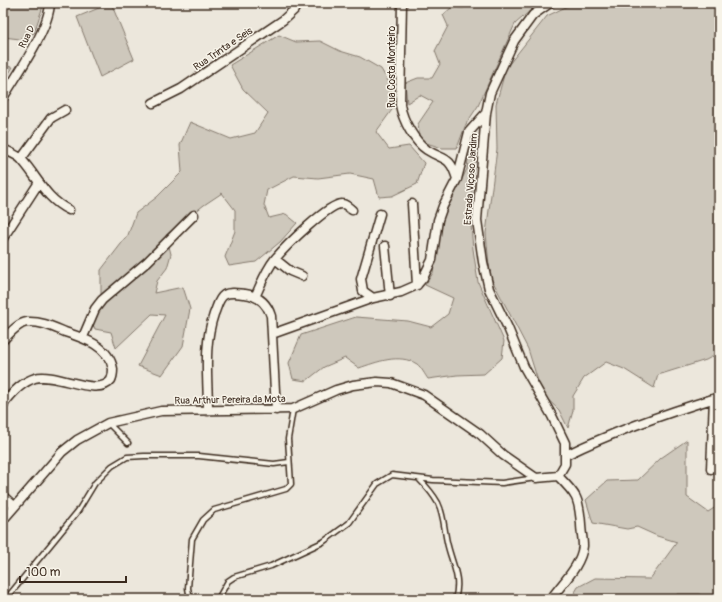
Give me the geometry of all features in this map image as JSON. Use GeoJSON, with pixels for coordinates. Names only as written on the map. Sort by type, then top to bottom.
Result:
{"type":"FeatureCollection","features":[{"type":"Feature","properties":{"kind":"street","name":"Rua D"},"geometry":{"type":"LineString","coordinates":[[3,98],[34,46],[45,22],[50,3]]}},
{"type":"Feature","properties":{"kind":"street","name":"Rua Trinta e Seis"},"geometry":{"type":"LineString","coordinates":[[153,103],[181,89],[282,20],[294,10],[297,3]]}},
{"type":"Feature","properties":{"kind":"street","name":"Rua Costa Monteiro"},"geometry":{"type":"LineString","coordinates":[[402,3],[400,105],[402,117],[426,149],[449,160],[457,179]]}},
{"type":"Feature","properties":{"kind":"street","name":"Estrada Viçoso Jardim"},"geometry":{"type":"LineString","coordinates":[[550,3],[533,14],[514,40],[490,93],[486,113],[477,220],[482,256],[489,289],[524,367],[562,435],[566,455]]}},
{"type":"Feature","properties":{"kind":"street"},"geometry":{"type":"LineString","coordinates":[[21,159],[51,118],[65,110]]}},
{"type":"Feature","properties":{"kind":"street"},"geometry":{"type":"LineString","coordinates":[[272,334],[307,323],[373,298],[390,296],[417,285],[432,260],[440,213],[457,179],[469,132],[486,113]]}},
{"type":"Feature","properties":{"kind":"street"},"geometry":{"type":"LineString","coordinates":[[3,149],[21,159],[38,184],[58,205],[69,210]]}},
{"type":"Feature","properties":{"kind":"street"},"geometry":{"type":"LineString","coordinates":[[3,238],[38,184]]}},
{"type":"Feature","properties":{"kind":"street"},"geometry":{"type":"LineString","coordinates":[[255,297],[263,278],[275,259],[328,209],[343,204],[352,210]]}},
{"type":"Feature","properties":{"kind":"street"},"geometry":{"type":"LineString","coordinates":[[412,204],[417,285]]}},
{"type":"Feature","properties":{"kind":"street"},"geometry":{"type":"LineString","coordinates":[[373,298],[363,291],[361,279],[380,214]]}},
{"type":"Feature","properties":{"kind":"street"},"geometry":{"type":"LineString","coordinates":[[83,337],[95,309],[102,300],[147,262],[194,215]]}},
{"type":"Feature","properties":{"kind":"street"},"geometry":{"type":"LineString","coordinates":[[385,246],[390,296]]}},
{"type":"Feature","properties":{"kind":"street"},"geometry":{"type":"LineString","coordinates":[[275,259],[290,271],[302,276]]}},
{"type":"Feature","properties":{"kind":"street"},"geometry":{"type":"LineString","coordinates":[[208,411],[207,336],[217,305],[224,296],[229,293],[255,297],[261,300],[269,309],[271,316],[276,410]]}},
{"type":"Feature","properties":{"kind":"street"},"geometry":{"type":"LineString","coordinates":[[3,340],[12,331],[26,322],[48,324],[83,337],[98,346],[112,362],[113,374],[108,383],[99,387],[46,376],[35,378],[21,386],[3,405]]}},
{"type":"Feature","properties":{"kind":"street","name":"Rua Arthur Pereira da Mota"},"geometry":{"type":"LineString","coordinates":[[3,520],[62,452],[77,440],[108,423],[156,412],[292,409],[315,398],[353,385],[377,382],[391,383],[411,389],[430,399],[480,434],[503,455],[536,478]]}},
{"type":"Feature","properties":{"kind":"street"},"geometry":{"type":"LineString","coordinates":[[558,476],[565,464],[566,455],[597,440],[640,423],[716,398],[711,469]]}},
{"type":"Feature","properties":{"kind":"street"},"geometry":{"type":"LineString","coordinates":[[536,478],[558,476]]}},
{"type":"Feature","properties":{"kind":"street"},"geometry":{"type":"LineString","coordinates":[[551,599],[579,558],[583,547],[581,510],[578,500],[558,476]]}},
{"type":"Feature","properties":{"kind":"street"},"geometry":{"type":"LineString","coordinates":[[3,496],[14,506]]}},
{"type":"Feature","properties":{"kind":"lane"},"geometry":{"type":"LineString","coordinates":[[190,599],[188,588],[192,539],[203,520],[214,510],[286,489],[291,484],[288,439],[292,409]]}},
{"type":"Feature","properties":{"kind":"lane"},"geometry":{"type":"LineString","coordinates":[[108,423],[128,444]]}},
{"type":"Feature","properties":{"kind":"lane"},"geometry":{"type":"LineString","coordinates":[[6,599],[78,511],[95,483],[112,466],[127,458],[144,456],[199,456],[274,464],[289,462]]}},
{"type":"Feature","properties":{"kind":"lane"},"geometry":{"type":"LineString","coordinates":[[218,599],[228,582],[234,577],[271,566],[323,542],[349,523],[377,484],[392,475],[502,484],[536,478]]}},
{"type":"Feature","properties":{"kind":"lane"},"geometry":{"type":"LineString","coordinates":[[419,478],[433,495],[441,512],[447,545],[456,573],[457,591],[455,599]]}},
{"type":"Feature","properties":{"kind":"shaded area"},"geometry":{"type":"Polygon","coordinates":[[[3,3],[44,3],[34,33],[20,39],[3,37],[3,3]]]}},
{"type":"Feature","properties":{"kind":"shaded area"},"geometry":{"type":"Polygon","coordinates":[[[111,3],[134,59],[100,77],[77,17],[111,3]]]}},
{"type":"Feature","properties":{"kind":"shaded area"},"geometry":{"type":"Polygon","coordinates":[[[476,3],[514,3],[516,6],[519,3],[539,3],[515,24],[478,106],[466,124],[457,148],[442,148],[420,141],[418,124],[433,102],[420,95],[407,103],[405,83],[418,78],[432,78],[440,64],[435,51],[448,26],[443,15],[452,7],[463,8],[476,3]]]}},
{"type":"Feature","properties":{"kind":"shaded area"},"geometry":{"type":"Polygon","coordinates":[[[574,3],[719,3],[719,353],[706,360],[658,375],[654,388],[624,369],[606,362],[584,378],[573,396],[573,411],[568,428],[559,410],[542,394],[528,349],[490,276],[486,233],[497,149],[496,104],[506,68],[547,16],[574,3]]]}},
{"type":"Feature","properties":{"kind":"shaded area"},"geometry":{"type":"Polygon","coordinates":[[[279,35],[296,42],[320,41],[340,51],[360,57],[381,69],[391,86],[394,107],[376,132],[389,149],[409,146],[424,163],[417,184],[392,196],[379,197],[374,179],[350,174],[318,178],[294,176],[267,190],[264,205],[269,218],[286,214],[297,223],[280,242],[256,262],[229,266],[225,257],[235,231],[235,210],[222,193],[166,235],[171,254],[167,268],[157,281],[154,293],[183,287],[190,309],[183,346],[162,375],[138,366],[165,315],[152,314],[116,348],[111,332],[95,329],[92,322],[101,302],[101,270],[128,235],[136,213],[157,197],[182,172],[180,145],[190,122],[231,139],[255,133],[268,113],[243,89],[230,65],[279,35]]]}},
{"type":"Feature","properties":{"kind":"shaded area"},"geometry":{"type":"Polygon","coordinates":[[[3,66],[13,67],[3,83],[3,66]]]}},
{"type":"Feature","properties":{"kind":"shaded area"},"geometry":{"type":"Polygon","coordinates":[[[473,142],[476,146],[470,213],[473,249],[478,282],[504,341],[502,358],[484,374],[457,375],[428,379],[417,364],[403,359],[373,363],[359,368],[345,358],[324,367],[306,381],[293,379],[289,363],[301,335],[356,317],[408,321],[431,327],[448,314],[453,298],[425,285],[433,273],[442,219],[467,169],[469,148],[473,142]]]}},
{"type":"Feature","properties":{"kind":"shaded area"},"geometry":{"type":"Polygon","coordinates":[[[687,440],[687,497],[708,512],[719,505],[719,599],[707,599],[699,594],[677,594],[673,599],[571,599],[578,587],[595,578],[650,579],[677,542],[657,536],[637,527],[627,529],[593,523],[586,500],[607,481],[638,480],[661,458],[687,440]]]}}]}
